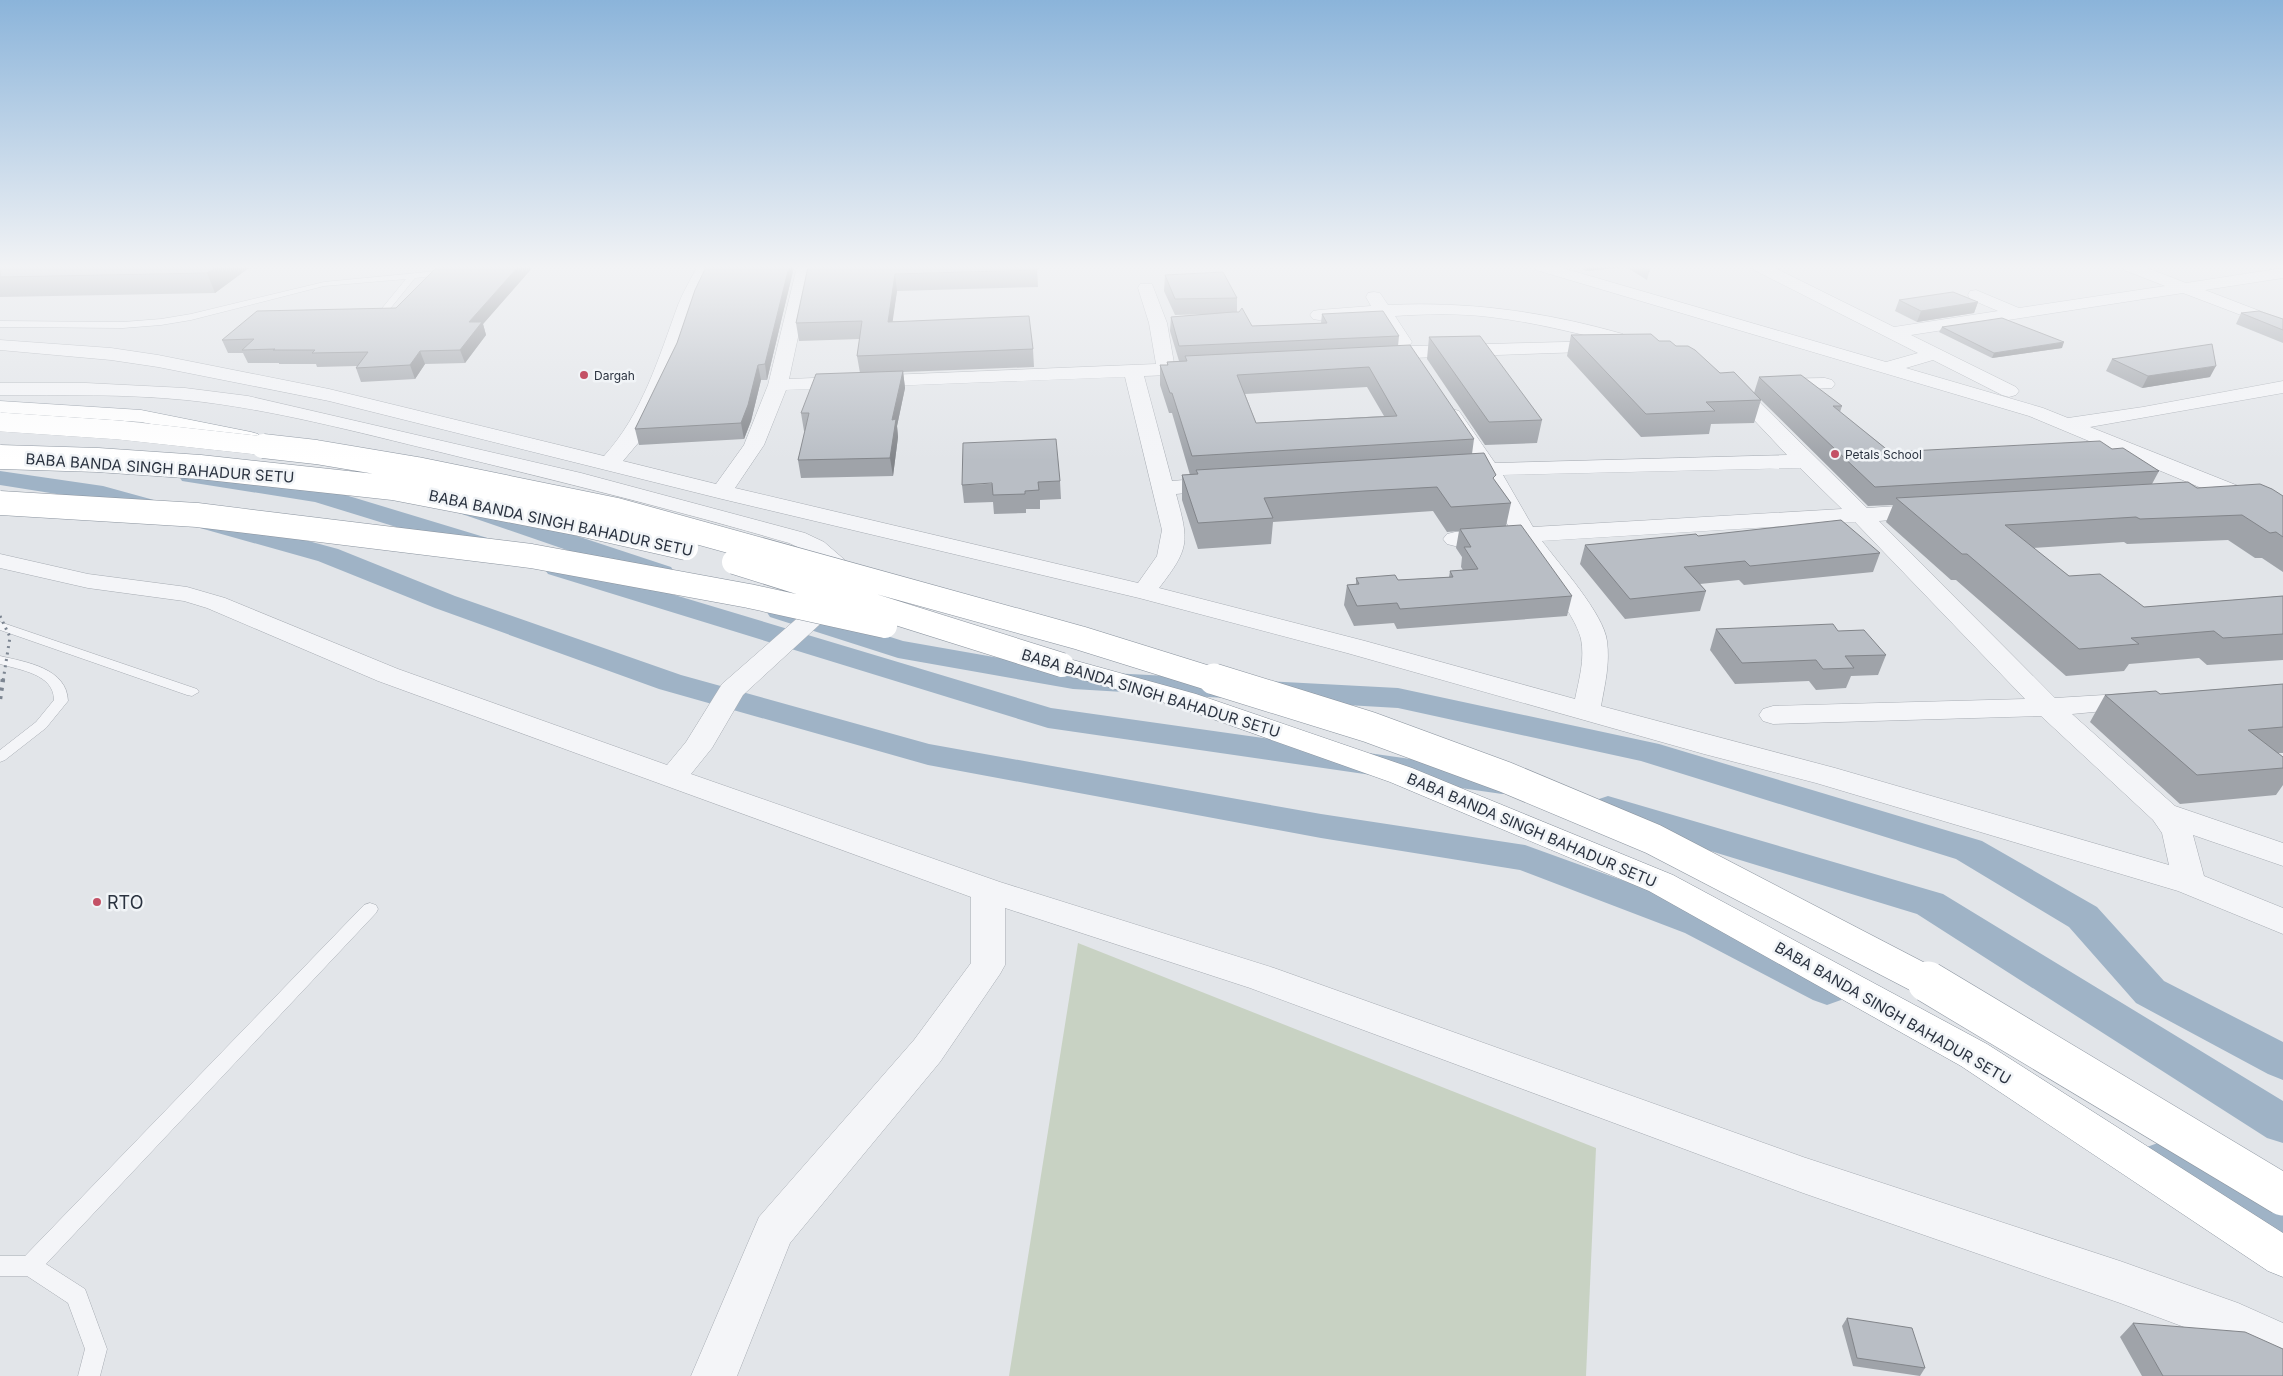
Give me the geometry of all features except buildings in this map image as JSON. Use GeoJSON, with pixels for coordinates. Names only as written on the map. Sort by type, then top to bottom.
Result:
{"type":"FeatureCollection","features":[{"type":"Feature","properties":{"kind":"highway"},"geometry":{"type":"LineString","coordinates":[[0,407],[140,416],[316,452]]}},
{"type":"Feature","properties":{"kind":"highway","name":"BABA BANDA SINGH BAHADUR SETU"},"geometry":{"type":"LineString","coordinates":[[0,422],[119,430],[316,452],[417,469],[627,513],[1080,638],[1369,727],[1505,777],[1653,839],[1939,988],[2283,1195]]}},
{"type":"Feature","properties":{"kind":"highway","name":"BABA BANDA SINGH BAHADUR SETU"},"geometry":{"type":"LineString","coordinates":[[0,457],[98,460],[209,468],[393,488],[682,546],[1062,665],[1186,700],[1401,775],[1661,883],[1974,1055],[2283,1257]]}},
{"type":"Feature","properties":{"kind":"highway"},"geometry":{"type":"LineString","coordinates":[[0,503],[197,515],[531,556],[749,596],[1062,665]]}},
{"type":"Feature","properties":{"kind":"street"},"geometry":{"type":"LineString","coordinates":[[609,464],[629,442],[670,357],[678,331]]}},
{"type":"Feature","properties":{"kind":"street"},"geometry":{"type":"LineString","coordinates":[[722,492],[754,445],[778,385],[790,331]]}},
{"type":"Feature","properties":{"kind":"street"},"geometry":{"type":"LineString","coordinates":[[1159,331],[1166,370]]}},
{"type":"Feature","properties":{"kind":"street"},"geometry":{"type":"LineString","coordinates":[[1394,331],[1411,360],[1630,344],[1590,331]]}},
{"type":"Feature","properties":{"kind":"street"},"geometry":{"type":"LineString","coordinates":[[1760,331],[2011,405],[2070,425],[2238,494],[2283,515]]}},
{"type":"Feature","properties":{"kind":"street"},"geometry":{"type":"LineString","coordinates":[[1888,331],[2070,425],[2283,387]]}},
{"type":"Feature","properties":{"kind":"street"},"geometry":{"type":"LineString","coordinates":[[1892,333],[1904,331]]}},
{"type":"Feature","properties":{"kind":"street"},"geometry":{"type":"LineString","coordinates":[[0,345],[111,354],[158,361],[329,395],[722,492],[1144,592],[1356,647],[1586,712],[1824,775],[2190,883],[2283,922]]}},
{"type":"Feature","properties":{"kind":"street"},"geometry":{"type":"LineString","coordinates":[[1885,368],[1935,354]]}},
{"type":"Feature","properties":{"kind":"street"},"geometry":{"type":"LineString","coordinates":[[778,385],[1216,367]]}},
{"type":"Feature","properties":{"kind":"street"},"geometry":{"type":"LineString","coordinates":[[1133,371],[1175,541],[1171,554],[1144,592]]}},
{"type":"Feature","properties":{"kind":"street"},"geometry":{"type":"LineString","coordinates":[[1713,374],[1734,387],[2048,707],[2164,813],[2177,832],[2190,883]]}},
{"type":"Feature","properties":{"kind":"street"},"geometry":{"type":"LineString","coordinates":[[1734,387],[1825,384]]}},
{"type":"Feature","properties":{"kind":"street"},"geometry":{"type":"LineString","coordinates":[[0,389],[86,389],[158,393],[248,402],[581,480],[738,521],[807,542],[816,547],[856,580],[732,690],[696,748],[673,777]]}},
{"type":"Feature","properties":{"kind":"street"},"geometry":{"type":"LineString","coordinates":[[1440,397],[1488,468],[1526,536],[1588,620],[1594,639],[1595,668],[1586,712]]}},
{"type":"Feature","properties":{"kind":"street"},"geometry":{"type":"LineString","coordinates":[[1439,471],[1488,468],[1805,461]]}},
{"type":"Feature","properties":{"kind":"street"},"geometry":{"type":"LineString","coordinates":[[1163,488],[1242,483]]}},
{"type":"Feature","properties":{"kind":"street"},"geometry":{"type":"LineString","coordinates":[[2186,495],[2238,494]]}},
{"type":"Feature","properties":{"kind":"street"},"geometry":{"type":"LineString","coordinates":[[1455,539],[1950,509]]}},
{"type":"Feature","properties":{"kind":"street"},"geometry":{"type":"LineString","coordinates":[[807,542],[832,518]]}},
{"type":"Feature","properties":{"kind":"street"},"geometry":{"type":"LineString","coordinates":[[0,561],[88,581],[178,593],[216,603],[388,675],[988,890],[1262,978],[1803,1175],[2120,1282],[2238,1325],[2283,1346]]}},
{"type":"Feature","properties":{"kind":"street"},"geometry":{"type":"LineString","coordinates":[[1773,716],[2048,707],[2165,699]]}},
{"type":"Feature","properties":{"kind":"street"},"geometry":{"type":"LineString","coordinates":[[2164,813],[2283,855]]}},
{"type":"Feature","properties":{"kind":"street"},"geometry":{"type":"LineString","coordinates":[[714,1376],[774,1230],[927,1051],[988,965],[988,890]]}},
{"type":"Feature","properties":{"kind":"lane"},"geometry":{"type":"LineString","coordinates":[[0,626],[192,692]]}},
{"type":"Feature","properties":{"kind":"lane"},"geometry":{"type":"LineString","coordinates":[[0,660],[25,667],[53,679],[60,688],[61,701],[41,725],[0,757]]}},
{"type":"Feature","properties":{"kind":"lane"},"geometry":{"type":"LineString","coordinates":[[30,1266],[370,909]]}},
{"type":"Feature","properties":{"kind":"lane"},"geometry":{"type":"LineString","coordinates":[[0,1266],[30,1266],[77,1296],[96,1349],[90,1376]]}},
{"type":"Feature","properties":{"kind":"green space"},"geometry":{"type":"Polygon","coordinates":[[[1078,943],[1596,1148],[1586,1376],[1009,1376],[1078,943]]]}},
{"type":"Feature","properties":{"kind":"waterway"},"geometry":{"type":"LineString","coordinates":[[191,476],[319,495],[484,546]]}},
{"type":"Feature","properties":{"kind":"waterway"},"geometry":{"type":"LineString","coordinates":[[0,478],[103,494],[163,510]]}},
{"type":"Feature","properties":{"kind":"waterway"},"geometry":{"type":"LineString","coordinates":[[465,507],[661,573]]}},
{"type":"Feature","properties":{"kind":"waterway"},"geometry":{"type":"LineString","coordinates":[[209,522],[328,555],[445,602],[670,682],[928,754],[1321,826],[1525,858],[1699,923],[1827,989]]}},
{"type":"Feature","properties":{"kind":"waterway"},"geometry":{"type":"LineString","coordinates":[[558,568],[1048,718],[1502,783]]}},
{"type":"Feature","properties":{"kind":"waterway"},"geometry":{"type":"LineString","coordinates":[[780,611],[898,649],[1073,680],[1398,698],[1647,752],[1969,850],[2083,917],[2150,992],[2283,1062]]}},
{"type":"Feature","properties":{"kind":"waterway"},"geometry":{"type":"LineString","coordinates":[[1608,808],[1930,904],[2283,1124]]}},
{"type":"Feature","properties":{"kind":"waterway"},"geometry":{"type":"LineString","coordinates":[[2163,1161],[2283,1222]]}},
{"type":"Feature","properties":{"kind":"railway"},"geometry":{"type":"LineString","coordinates":[[0,616],[10,637],[3,681]]}},
{"type":"Feature","properties":{"kind":"railway"},"geometry":{"type":"LineString","coordinates":[[0,699],[3,679]]}},
{"type":"Feature","properties":{"kind":"place","name":"Dargah"},"geometry":{"type":"Point","coordinates":[584,375]}},
{"type":"Feature","properties":{"kind":"place","name":"Petals School"},"geometry":{"type":"Point","coordinates":[1835,454]}},
{"type":"Feature","properties":{"kind":"place","name":"RTO"},"geometry":{"type":"Point","coordinates":[97,902]}}]}
